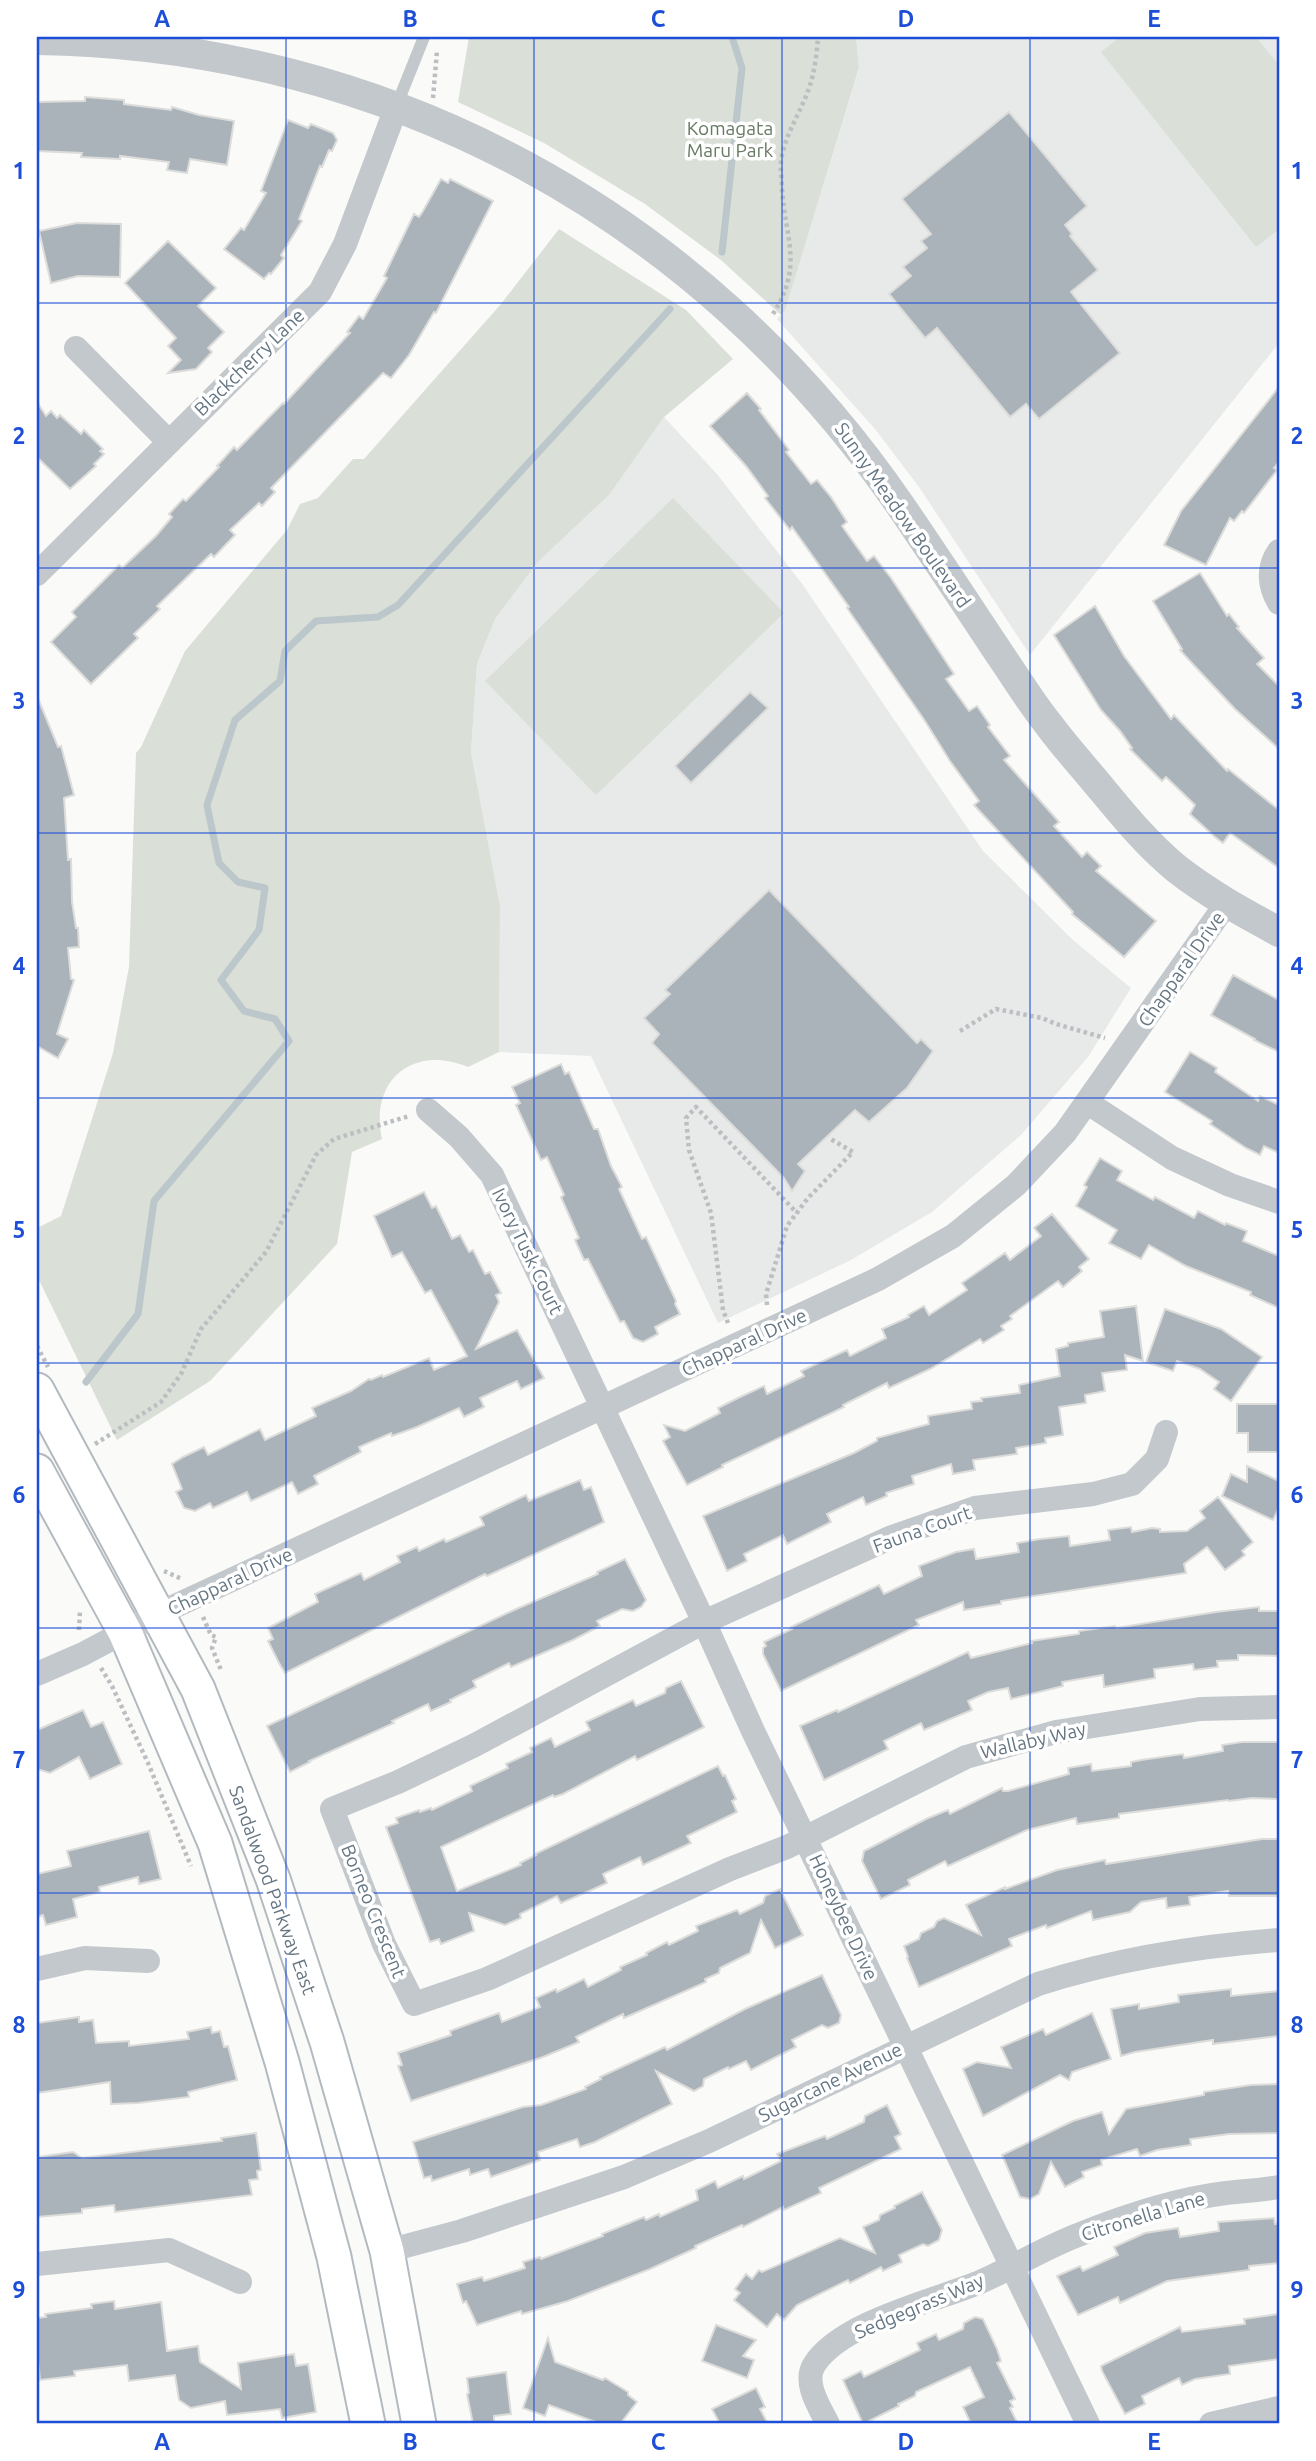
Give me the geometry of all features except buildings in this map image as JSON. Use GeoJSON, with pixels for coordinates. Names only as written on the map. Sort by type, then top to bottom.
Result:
{"type":"FeatureCollection","features":[{"type":"Feature","properties":{"kind":"main road","name":"Sandalwood Parkway East"},"geometry":{"type":"LineString","coordinates":[[37,1390],[73,1458],[141,1624],[215,1843],[282,2062],[334,2257],[368,2424]]}},
{"type":"Feature","properties":{"kind":"main road","name":"Sandalwood Parkway East"},"geometry":{"type":"LineString","coordinates":[[37,1471],[141,1624],[198,1689],[273,1879],[327,2042],[387,2251],[418,2424]]}},
{"type":"Feature","properties":{"kind":"street","name":"Sunny Meadow Boulevard"},"geometry":{"type":"LineString","coordinates":[[37,40],[128,44],[235,60],[327,84],[487,144],[582,197],[671,260],[755,332],[805,383],[870,462],[1047,723],[1120,812],[1174,867],[1226,904],[1279,932]]}},
{"type":"Feature","properties":{"kind":"street","name":"Blackcherry Lane"},"geometry":{"type":"LineString","coordinates":[[37,574],[320,292],[345,244],[396,108]]}},
{"type":"Feature","properties":{"kind":"street"},"geometry":{"type":"LineString","coordinates":[[76,348],[168,441]]}},
{"type":"Feature","properties":{"kind":"street"},"geometry":{"type":"LineString","coordinates":[[1279,551],[1271,566],[1270,577],[1279,603]]}},
{"type":"Feature","properties":{"kind":"street","name":"Chapparal Drive"},"geometry":{"type":"LineString","coordinates":[[37,1674],[878,1279],[953,1236],[1016,1185],[1065,1133],[1226,904]]}},
{"type":"Feature","properties":{"kind":"street"},"geometry":{"type":"LineString","coordinates":[[1088,1103],[1172,1158],[1230,1185],[1279,1202]]}},
{"type":"Feature","properties":{"kind":"street","name":"Ivory Tusk Court"},"geometry":{"type":"LineString","coordinates":[[428,1110],[459,1137],[492,1175],[604,1408]]}},
{"type":"Feature","properties":{"kind":"street","name":"Honeybee Drive"},"geometry":{"type":"LineString","coordinates":[[604,1408],[753,1731],[1088,2424]]}},
{"type":"Feature","properties":{"kind":"street","name":"Fauna Court"},"geometry":{"type":"LineString","coordinates":[[704,1622],[892,1537],[975,1508],[1093,1493],[1132,1484],[1157,1460],[1166,1432]]}},
{"type":"Feature","properties":{"kind":"street","name":"Borneo Crescent"},"geometry":{"type":"LineString","coordinates":[[704,1622],[475,1745],[398,1782],[332,1809],[384,1944],[414,2004],[487,1979],[806,1838]]}},
{"type":"Feature","properties":{"kind":"street","name":"Wallaby Way"},"geometry":{"type":"LineString","coordinates":[[806,1838],[966,1756],[1056,1732],[1199,1709],[1279,1707]]}},
{"type":"Feature","properties":{"kind":"street","name":"Sugarcane Avenue"},"geometry":{"type":"LineString","coordinates":[[387,2251],[462,2231],[624,2177],[709,2141],[1014,1994],[1080,1971],[1203,1947],[1279,1940]]}},
{"type":"Feature","properties":{"kind":"street"},"geometry":{"type":"LineString","coordinates":[[37,1969],[85,1958],[148,1961]]}},
{"type":"Feature","properties":{"kind":"street","name":"Citronella Lane"},"geometry":{"type":"LineString","coordinates":[[1012,2265],[1076,2236],[1149,2211],[1225,2193],[1279,2187]]}},
{"type":"Feature","properties":{"kind":"street"},"geometry":{"type":"LineString","coordinates":[[37,2264],[169,2249],[240,2282]]}},
{"type":"Feature","properties":{"kind":"street","name":"Sedgegrass Way"},"geometry":{"type":"LineString","coordinates":[[828,2424],[811,2387],[812,2367],[833,2344],[880,2319],[981,2281],[1012,2265]]}},
{"type":"Feature","properties":{"kind":"street"},"geometry":{"type":"LineString","coordinates":[[1211,2424],[1279,2408]]}},
{"type":"Feature","properties":{"kind":"lane"},"geometry":{"type":"LineString","coordinates":[[396,108],[424,37]]}},
{"type":"Feature","properties":{"kind":"path"},"geometry":{"type":"LineString","coordinates":[[773,314],[792,269],[781,163],[789,131],[811,83],[818,37]]}},
{"type":"Feature","properties":{"kind":"path"},"geometry":{"type":"LineString","coordinates":[[435,93],[438,46]]}},
{"type":"Feature","properties":{"kind":"path"},"geometry":{"type":"LineString","coordinates":[[960,1031],[996,1009],[1042,1018],[1106,1039]]}},
{"type":"Feature","properties":{"kind":"path"},"geometry":{"type":"LineString","coordinates":[[728,1323],[723,1310],[711,1213],[689,1150],[686,1118],[696,1107],[797,1213]]}},
{"type":"Feature","properties":{"kind":"path"},"geometry":{"type":"LineString","coordinates":[[73,1458],[161,1402],[181,1374],[201,1329],[266,1252],[316,1156],[334,1139],[428,1110]]}},
{"type":"Feature","properties":{"kind":"path"},"geometry":{"type":"LineString","coordinates":[[767,1305],[766,1294],[787,1226],[853,1152],[829,1138]]}},
{"type":"Feature","properties":{"kind":"path"},"geometry":{"type":"LineString","coordinates":[[104,1673],[148,1763],[195,1877]]}},
{"type":"Feature","properties":{"kind":"shaded area"},"geometry":{"type":"Polygon","coordinates":[[[856,37],[1279,37],[1279,343],[1030,655],[919,487],[875,429],[777,319],[785,311],[859,69],[856,37]]]}},
{"type":"Feature","properties":{"kind":"shaded area"},"geometry":{"type":"Polygon","coordinates":[[[664,417],[717,474],[803,585],[983,851],[1073,940],[1131,988],[1088,1057],[1021,1135],[932,1212],[851,1260],[718,1323],[591,1056],[499,1052],[500,906],[471,752],[477,664],[495,619],[538,562],[610,494],[664,417]]]}},
{"type":"Feature","properties":{"kind":"green space","name":"Komagata Maru Park"},"geometry":{"type":"Polygon","coordinates":[[[469,37],[856,37],[859,68],[785,311],[781,315],[721,260],[645,204],[544,143],[458,102],[469,37]]]}},
{"type":"Feature","properties":{"kind":"green space"},"geometry":{"type":"Polygon","coordinates":[[[1120,37],[1256,37],[1279,65],[1279,229],[1256,247],[1101,52],[1120,37]]]}},
{"type":"Feature","properties":{"kind":"green space"},"geometry":{"type":"Polygon","coordinates":[[[559,229],[686,310],[733,359],[664,417],[610,494],[538,562],[495,619],[477,664],[471,752],[500,906],[499,1052],[468,1067],[448,1061],[430,1060],[413,1064],[400,1072],[389,1084],[382,1100],[382,1139],[352,1152],[337,1244],[210,1381],[117,1440],[37,1276],[37,1228],[61,1216],[113,1053],[129,967],[136,753],[185,651],[287,530],[300,504],[318,498],[353,459],[364,459],[501,304],[559,229]]]}},
{"type":"Feature","properties":{"kind":"green space"},"geometry":{"type":"Polygon","coordinates":[[[673,498],[784,613],[596,795],[485,681],[673,498]]]}},
{"type":"Feature","properties":{"kind":"waterway"},"geometry":{"type":"LineString","coordinates":[[722,252],[742,68],[732,37]]}},
{"type":"Feature","properties":{"kind":"waterway"},"geometry":{"type":"LineString","coordinates":[[86,1382],[138,1314],[154,1201],[289,1041],[275,1019],[244,1011],[221,980],[259,930],[265,888],[238,882],[219,863],[207,805],[235,720],[280,681],[285,651],[316,621],[378,617],[398,605],[670,309]]}}]}
